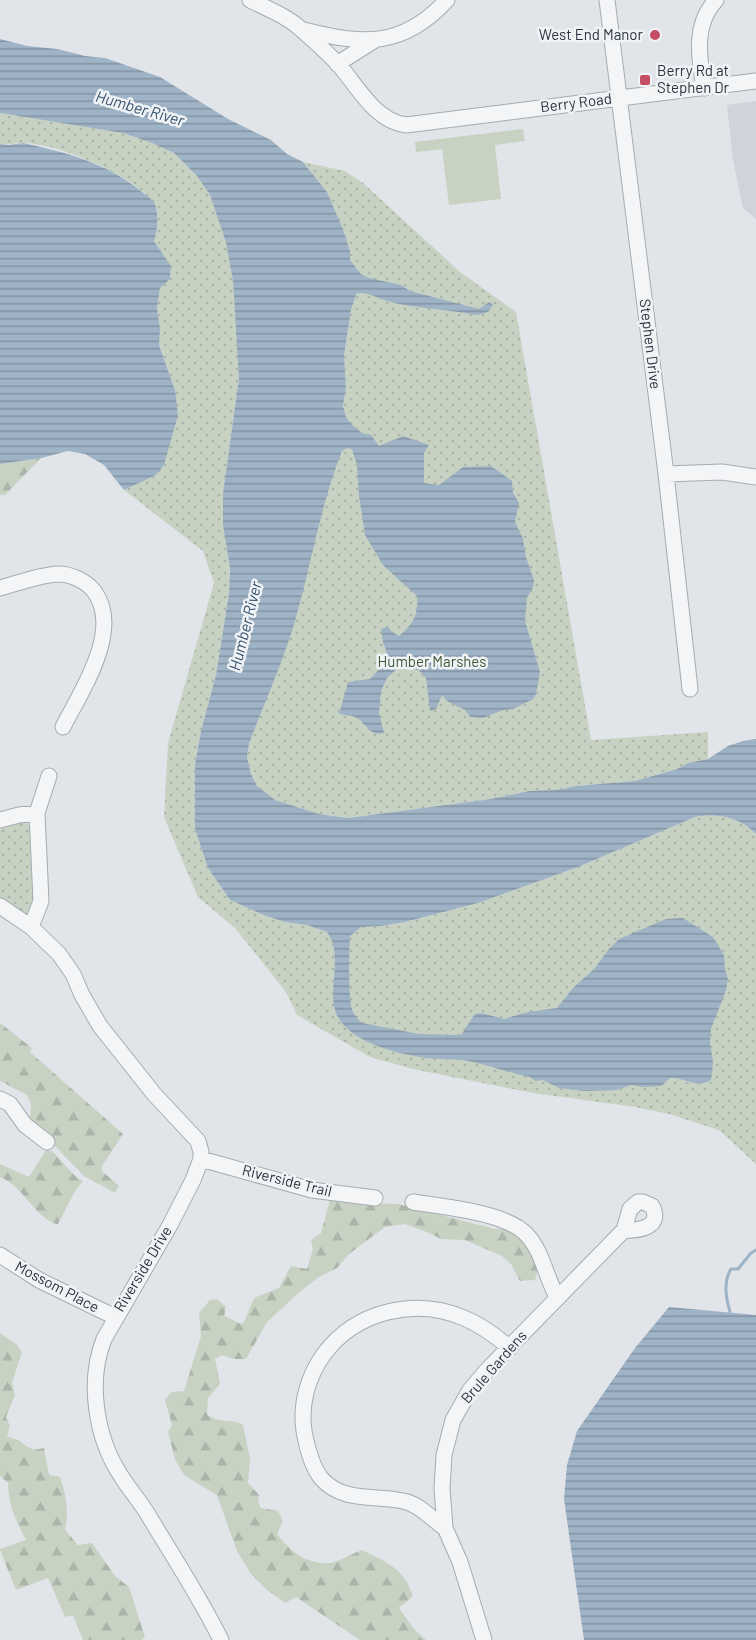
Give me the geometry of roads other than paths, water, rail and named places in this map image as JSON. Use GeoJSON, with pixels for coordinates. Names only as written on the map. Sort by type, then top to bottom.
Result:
{"type":"FeatureCollection","features":[{"type":"Feature","properties":{"kind":"street"},"geometry":{"type":"LineString","coordinates":[[250,0],[289,19],[338,64],[375,40]]}},
{"type":"Feature","properties":{"kind":"street"},"geometry":{"type":"LineString","coordinates":[[301,29],[341,39],[375,40],[393,36],[425,21],[447,0]]}},
{"type":"Feature","properties":{"kind":"street","name":"Stephen Drive"},"geometry":{"type":"LineString","coordinates":[[607,0],[666,474],[690,689]]}},
{"type":"Feature","properties":{"kind":"street"},"geometry":{"type":"LineString","coordinates":[[704,88],[699,42],[706,14],[716,0]]}},
{"type":"Feature","properties":{"kind":"street","name":"Berry Road"},"geometry":{"type":"LineString","coordinates":[[338,64],[381,116],[397,124],[406,125],[756,81]]}},
{"type":"Feature","properties":{"kind":"street"},"geometry":{"type":"LineString","coordinates":[[666,474],[722,472],[756,477]]}},
{"type":"Feature","properties":{"kind":"street"},"geometry":{"type":"LineString","coordinates":[[0,588],[49,575],[71,576],[90,587],[102,607],[104,632],[101,646],[94,666],[63,727]]}},
{"type":"Feature","properties":{"kind":"street"},"geometry":{"type":"LineString","coordinates":[[32,927],[41,901],[37,813],[49,776]]}},
{"type":"Feature","properties":{"kind":"street"},"geometry":{"type":"LineString","coordinates":[[0,820],[37,813]]}},
{"type":"Feature","properties":{"kind":"street"},"geometry":{"type":"LineString","coordinates":[[0,906],[32,927],[67,964],[100,1026],[127,1062],[198,1141],[201,1159]]}},
{"type":"Feature","properties":{"kind":"street"},"geometry":{"type":"LineString","coordinates":[[0,1099],[10,1104],[26,1125],[47,1142]]}},
{"type":"Feature","properties":{"kind":"street","name":"Riverside Trail"},"geometry":{"type":"LineString","coordinates":[[201,1159],[312,1190],[375,1198]]}},
{"type":"Feature","properties":{"kind":"street","name":"Riverside Drive"},"geometry":{"type":"LineString","coordinates":[[201,1159],[170,1225],[104,1339],[96,1367],[96,1400],[104,1439],[120,1475],[138,1498],[221,1640]]}},
{"type":"Feature","properties":{"kind":"street"},"geometry":{"type":"LineString","coordinates":[[413,1202],[498,1217],[519,1228],[534,1246],[557,1297]]}},
{"type":"Feature","properties":{"kind":"street","name":"Brule Gardens"},"geometry":{"type":"LineString","coordinates":[[484,1640],[460,1562],[445,1528],[442,1488],[444,1455],[448,1437],[460,1406],[488,1369],[624,1230]]}},
{"type":"Feature","properties":{"kind":"street","name":"Mossom Place"},"geometry":{"type":"LineString","coordinates":[[0,1255],[39,1280],[115,1317]]}},
{"type":"Feature","properties":{"kind":"street"},"geometry":{"type":"LineString","coordinates":[[445,1528],[413,1504],[341,1493],[321,1478],[310,1454],[303,1421],[306,1389],[319,1361],[341,1334],[361,1321],[394,1310],[408,1308],[438,1311],[463,1317],[479,1325],[510,1348]]}},
{"type":"Feature","properties":{"kind":"street"},"geometry":{"type":"LineString","coordinates":[[413,1504],[427,1500],[442,1488]]}},
{"type":"Feature","properties":{"kind":"water","name":"Humber River"},"geometry":{"type":"Polygon","coordinates":[[[0,39],[27,46],[105,58],[160,77],[228,119],[271,140],[287,154],[303,162],[327,192],[343,229],[350,251],[350,260],[361,274],[401,285],[410,291],[479,309],[489,302],[493,305],[488,312],[477,315],[409,306],[367,294],[356,294],[351,310],[344,355],[346,388],[343,406],[351,424],[362,433],[371,435],[379,446],[403,436],[429,445],[424,453],[424,483],[439,485],[463,467],[491,466],[512,481],[513,493],[519,503],[515,522],[523,539],[534,580],[527,598],[525,621],[540,672],[536,694],[533,699],[513,709],[503,710],[483,718],[470,717],[465,710],[447,701],[442,695],[436,709],[430,711],[426,678],[413,664],[398,668],[387,678],[381,691],[379,713],[384,733],[374,733],[359,719],[339,714],[348,682],[370,679],[383,665],[387,653],[381,629],[388,627],[399,636],[414,618],[417,608],[417,596],[383,565],[365,535],[357,465],[352,449],[347,448],[342,451],[328,491],[292,630],[249,744],[247,757],[257,786],[275,800],[319,814],[348,818],[491,799],[529,791],[635,781],[677,769],[688,763],[708,759],[728,746],[756,739],[756,834],[743,824],[728,818],[695,817],[578,867],[478,903],[405,922],[361,927],[350,936],[351,1007],[355,1015],[362,1023],[419,1034],[461,1035],[475,1014],[481,1013],[504,1019],[528,1012],[557,1008],[619,939],[666,919],[683,918],[713,937],[724,955],[728,979],[711,1029],[713,1063],[711,1080],[696,1083],[670,1078],[661,1086],[631,1085],[617,1090],[585,1091],[559,1088],[543,1080],[535,1081],[530,1077],[476,1063],[432,1059],[376,1045],[351,1032],[336,1013],[333,993],[334,951],[327,932],[266,916],[230,900],[208,868],[195,829],[195,764],[216,675],[229,593],[230,568],[223,526],[223,493],[239,378],[233,281],[226,242],[210,195],[197,176],[174,153],[123,133],[0,113],[0,39]]]}},
{"type":"Feature","properties":{"kind":"water"},"geometry":{"type":"Polygon","coordinates":[[[23,143],[55,150],[100,166],[129,182],[155,204],[157,223],[154,241],[171,266],[170,279],[160,288],[157,308],[160,329],[159,345],[175,390],[178,415],[164,465],[156,475],[124,490],[104,465],[85,454],[68,451],[41,458],[0,464],[0,144],[23,143]]]}},
{"type":"Feature","properties":{"kind":"water"},"geometry":{"type":"Polygon","coordinates":[[[669,1307],[756,1315],[756,1640],[584,1640],[564,1499],[567,1465],[577,1431],[635,1348],[669,1307]]]}},
{"type":"Feature","properties":{"kind":"waterway"},"geometry":{"type":"LineString","coordinates":[[730,1312],[726,1290],[728,1274],[731,1269],[738,1269],[756,1250]]}},
{"type":"Feature","properties":{"kind":"place","name":"West End Manor"},"geometry":{"type":"Point","coordinates":[655,35]}},
{"type":"Feature","properties":{"kind":"place","name":"Berry Rd at Stephen Dr"},"geometry":{"type":"Point","coordinates":[645,80]}},
{"type":"Feature","properties":{"kind":"park label","name":"Humber Marshes"},"geometry":{"type":"Point","coordinates":[432,662]}}]}
